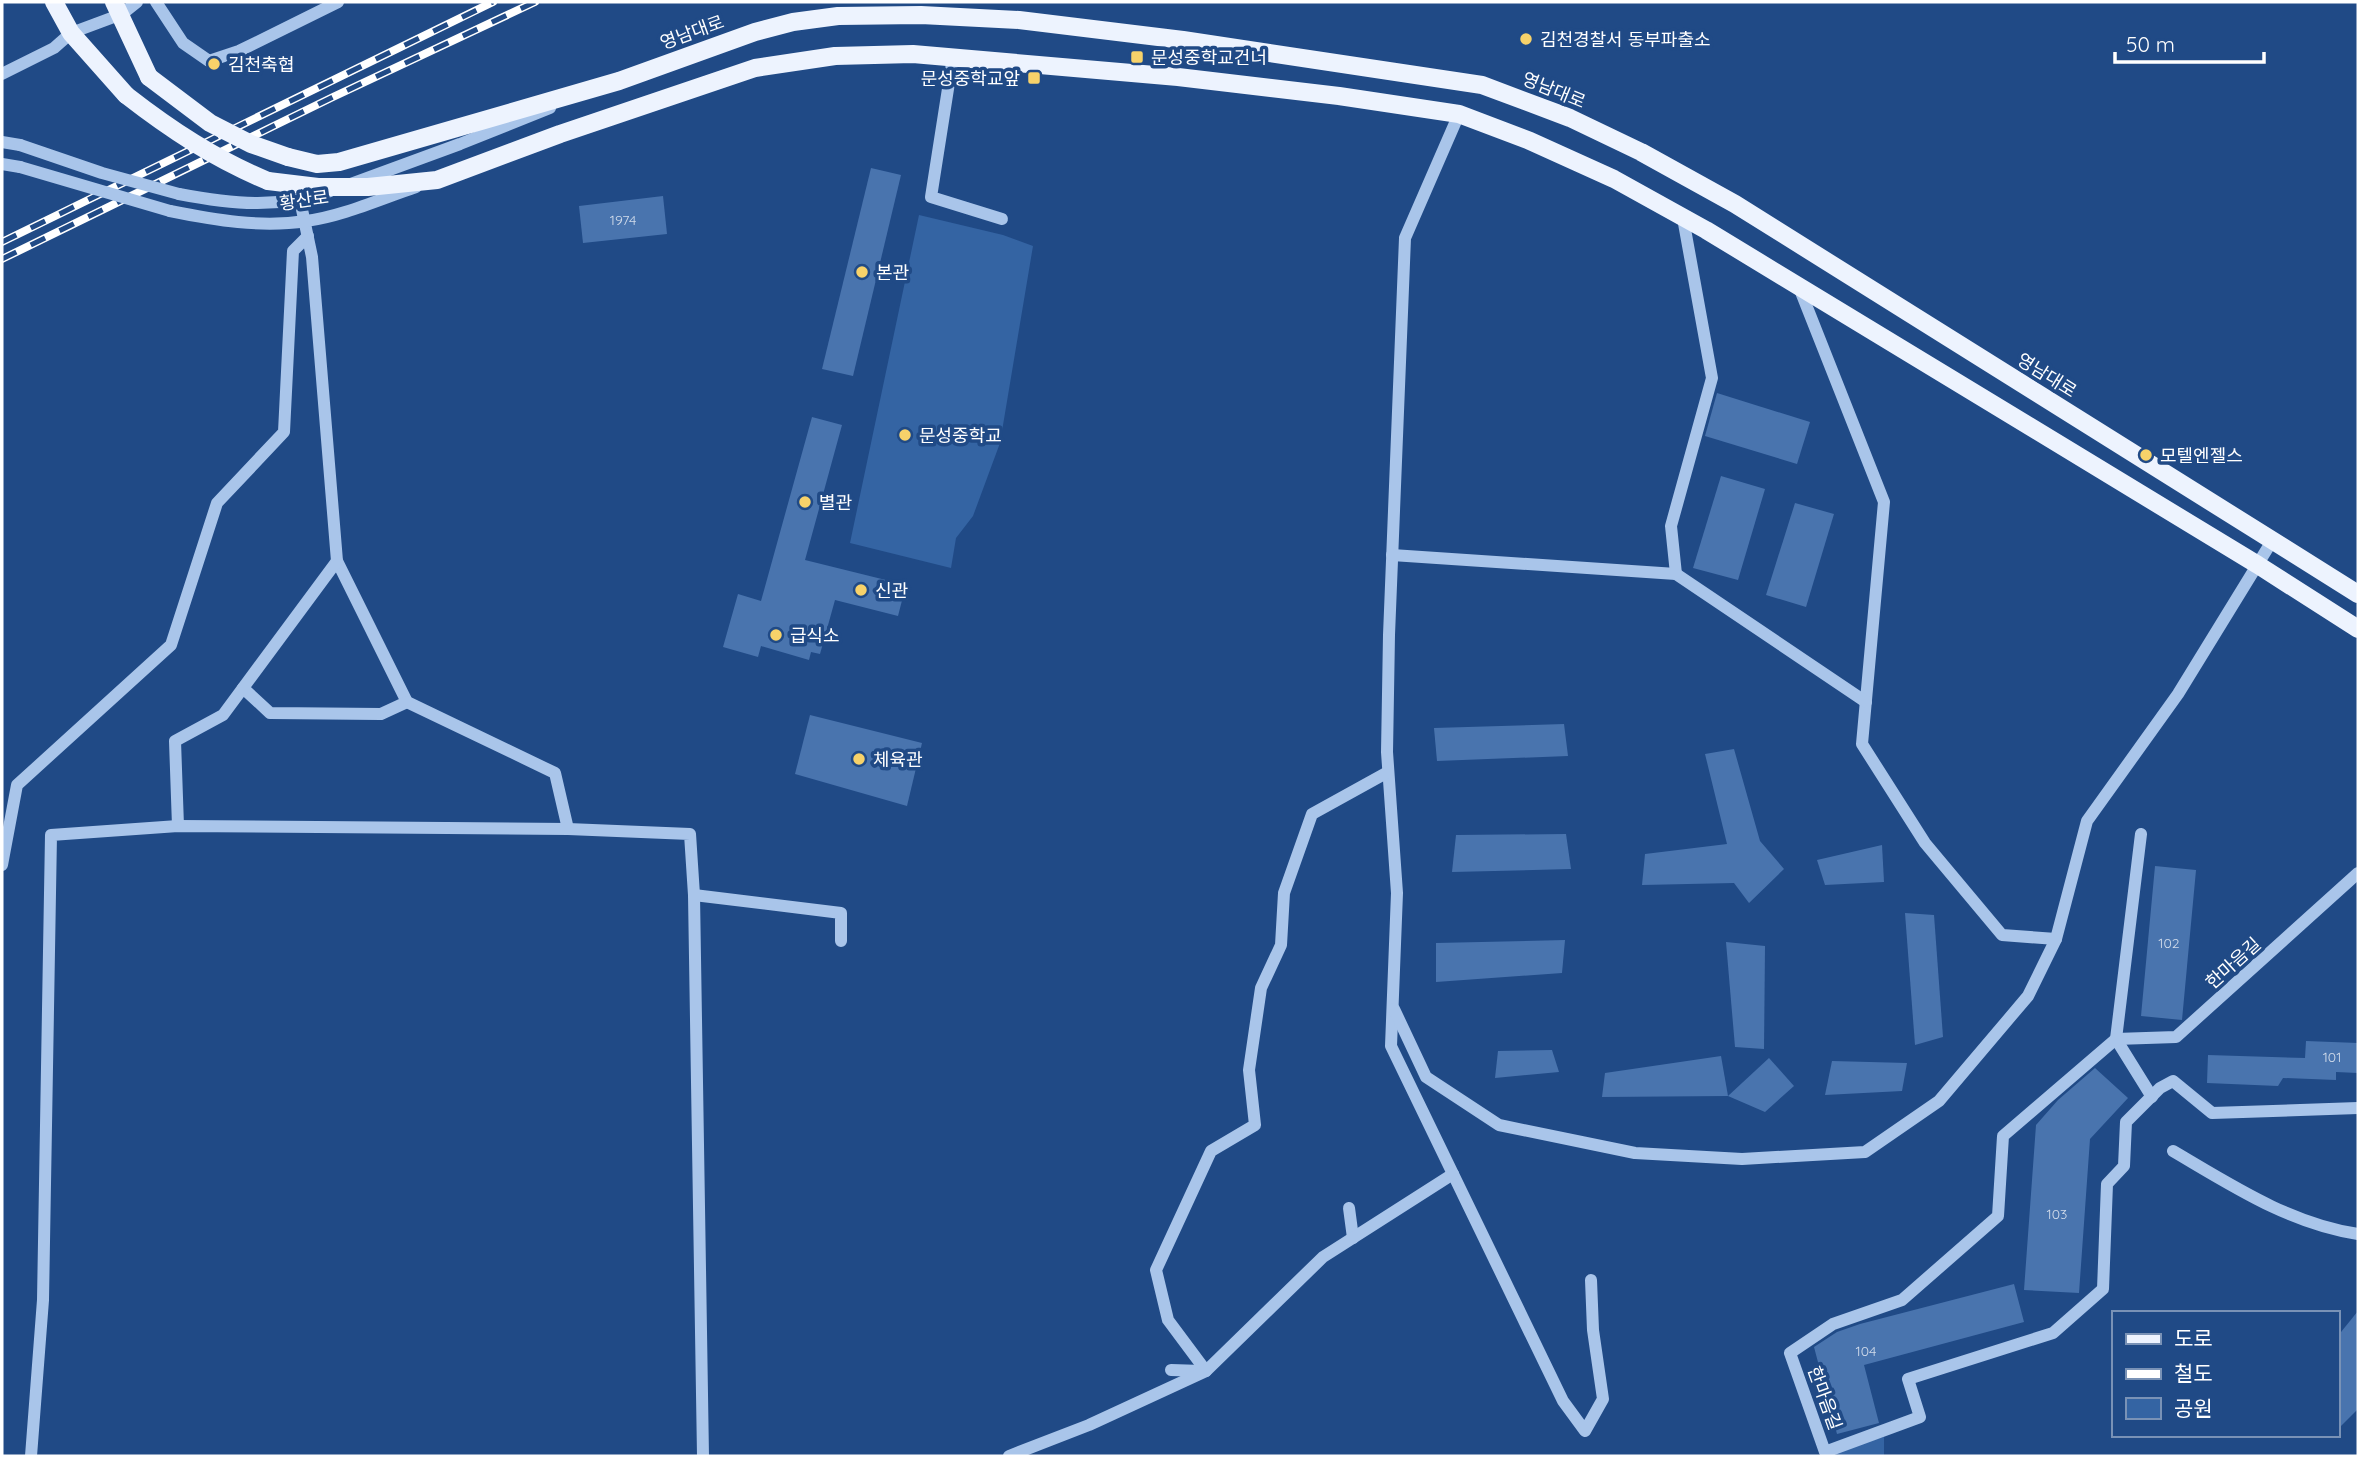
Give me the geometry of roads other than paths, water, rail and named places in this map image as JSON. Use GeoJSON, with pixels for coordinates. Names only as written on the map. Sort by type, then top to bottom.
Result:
{"type":"FeatureCollection","features":[{"type":"Feature","properties":{"kind":"main road"},"geometry":{"type":"LineString","coordinates":[[54,2],[71,33]]}},
{"type":"Feature","properties":{"kind":"main road","name":"영남대로"},"geometry":{"type":"LineString","coordinates":[[118,8],[149,77],[210,123],[251,144],[317,164],[339,162],[619,81],[755,32],[793,22],[838,16],[1019,20],[1182,40],[1482,85],[1570,118],[1618,140],[1735,204],[2358,594]]}},
{"type":"Feature","properties":{"kind":"main road","name":"영남대로"},"geometry":{"type":"LineString","coordinates":[[71,33],[126,95],[170,129],[206,152],[268,181],[307,186],[387,186],[438,180],[560,134],[755,68],[835,56],[913,54],[1178,77],[1339,96],[1459,114],[1530,141],[1614,179],[1683,218],[2258,565],[2358,629]]}},
{"type":"Feature","properties":{"kind":"street"},"geometry":{"type":"LineString","coordinates":[[2,74],[54,48],[71,33],[118,8],[137,2]]}},
{"type":"Feature","properties":{"kind":"street"},"geometry":{"type":"LineString","coordinates":[[156,2],[183,43],[209,61],[239,51],[338,2]]}},
{"type":"Feature","properties":{"kind":"street"},"geometry":{"type":"LineString","coordinates":[[953,57],[932,197],[1002,219]]}},
{"type":"Feature","properties":{"kind":"street","name":"영남대로"},"geometry":{"type":"LineString","coordinates":[[344,186],[460,144],[619,81]]}},
{"type":"Feature","properties":{"kind":"street"},"geometry":{"type":"LineString","coordinates":[[1459,114],[1405,238],[1389,635],[1388,772],[1397,893],[1391,1046],[1563,1401],[1585,1431],[1603,1399],[1593,1330],[1591,1280]]}},
{"type":"Feature","properties":{"kind":"street","name":"황산로"},"geometry":{"type":"LineString","coordinates":[[2,142],[20,145],[102,173],[179,194],[226,203],[262,204],[300,200],[344,186]]}},
{"type":"Feature","properties":{"kind":"street","name":"황산로"},"geometry":{"type":"LineString","coordinates":[[2,164],[170,211],[219,221],[257,223],[305,221],[330,216],[438,180]]}},
{"type":"Feature","properties":{"kind":"street"},"geometry":{"type":"LineString","coordinates":[[300,200],[312,257],[337,561],[407,702],[555,773],[568,829]]}},
{"type":"Feature","properties":{"kind":"street"},"geometry":{"type":"LineString","coordinates":[[1676,574],[1671,526],[1712,378],[1683,218]]}},
{"type":"Feature","properties":{"kind":"street"},"geometry":{"type":"LineString","coordinates":[[2,865],[17,785],[171,645],[217,503],[284,432],[293,251],[308,236]]}},
{"type":"Feature","properties":{"kind":"street"},"geometry":{"type":"LineString","coordinates":[[1799,287],[1884,502],[1863,744],[1925,843],[2002,935],[2056,939]]}},
{"type":"Feature","properties":{"kind":"street"},"geometry":{"type":"LineString","coordinates":[[1392,1005],[1426,1077],[1499,1125],[1635,1153],[1742,1159],[1865,1152],[1939,1101],[2028,996],[2056,939],[2087,821],[2178,694],[2272,541]]}},
{"type":"Feature","properties":{"kind":"street"},"geometry":{"type":"LineString","coordinates":[[1392,555],[1676,574],[1866,702]]}},
{"type":"Feature","properties":{"kind":"street"},"geometry":{"type":"LineString","coordinates":[[178,826],[175,741],[223,715],[337,561]]}},
{"type":"Feature","properties":{"kind":"street"},"geometry":{"type":"LineString","coordinates":[[243,688],[270,713],[381,714],[407,702]]}},
{"type":"Feature","properties":{"kind":"street"},"geometry":{"type":"LineString","coordinates":[[1206,1371],[1168,1320],[1156,1270],[1211,1151],[1255,1125],[1249,1070],[1261,988],[1282,945],[1284,893],[1312,814],[1388,772]]}},
{"type":"Feature","properties":{"kind":"street"},"geometry":{"type":"LineString","coordinates":[[31,1456],[43,1300],[51,835],[178,826],[568,829],[690,834],[694,895],[703,1456]]}},
{"type":"Feature","properties":{"kind":"street"},"geometry":{"type":"LineString","coordinates":[[2141,834],[2116,1039],[2152,1097]]}},
{"type":"Feature","properties":{"kind":"street","name":"한마음길"},"geometry":{"type":"LineString","coordinates":[[2358,873],[2176,1037],[2116,1039],[2003,1136],[1998,1216],[1902,1300],[1833,1324],[1790,1353],[1825,1452],[1920,1418],[1908,1379],[2053,1333],[2103,1289],[2107,1184],[2124,1166],[2126,1122],[2160,1088],[2173,1081],[2212,1113],[2358,1108]]}},
{"type":"Feature","properties":{"kind":"street"},"geometry":{"type":"LineString","coordinates":[[694,895],[841,913],[841,941]]}},
{"type":"Feature","properties":{"kind":"street"},"geometry":{"type":"LineString","coordinates":[[2173,1151],[2269,1207],[2333,1231],[2358,1234]]}},
{"type":"Feature","properties":{"kind":"street"},"geometry":{"type":"LineString","coordinates":[[1010,1456],[1089,1425],[1206,1371],[1323,1257],[1453,1174]]}},
{"type":"Feature","properties":{"kind":"street"},"geometry":{"type":"LineString","coordinates":[[1349,1208],[1353,1238]]}},
{"type":"Feature","properties":{"kind":"street"},"geometry":{"type":"LineString","coordinates":[[1171,1370],[1206,1371]]}},
{"type":"Feature","properties":{"kind":"railway"},"geometry":{"type":"LineString","coordinates":[[2,242],[493,2]]}},
{"type":"Feature","properties":{"kind":"railway"},"geometry":{"type":"LineString","coordinates":[[2,259],[333,97],[535,2]]}},
{"type":"Feature","properties":{"kind":"place","name":"김천경찰서 동부파출소"},"geometry":{"type":"Point","coordinates":[1526,39]}},
{"type":"Feature","properties":{"kind":"place","name":"문성중학교건너"},"geometry":{"type":"Point","coordinates":[1137,57]}},
{"type":"Feature","properties":{"kind":"place","name":"김천축협"},"geometry":{"type":"Point","coordinates":[214,64]}},
{"type":"Feature","properties":{"kind":"place","name":"문성중학교앞"},"geometry":{"type":"Point","coordinates":[1034,78]}},
{"type":"Feature","properties":{"kind":"place","name":"본관"},"geometry":{"type":"Point","coordinates":[862,272]}},
{"type":"Feature","properties":{"kind":"place","name":"문성중학교"},"geometry":{"type":"Point","coordinates":[905,435]}},
{"type":"Feature","properties":{"kind":"place","name":"모텔엔젤스"},"geometry":{"type":"Point","coordinates":[2146,455]}},
{"type":"Feature","properties":{"kind":"place","name":"별관"},"geometry":{"type":"Point","coordinates":[805,502]}},
{"type":"Feature","properties":{"kind":"place","name":"신관"},"geometry":{"type":"Point","coordinates":[861,590]}},
{"type":"Feature","properties":{"kind":"place","name":"급식소"},"geometry":{"type":"Point","coordinates":[776,635]}},
{"type":"Feature","properties":{"kind":"place","name":"체육관"},"geometry":{"type":"Point","coordinates":[859,759]}}]}
